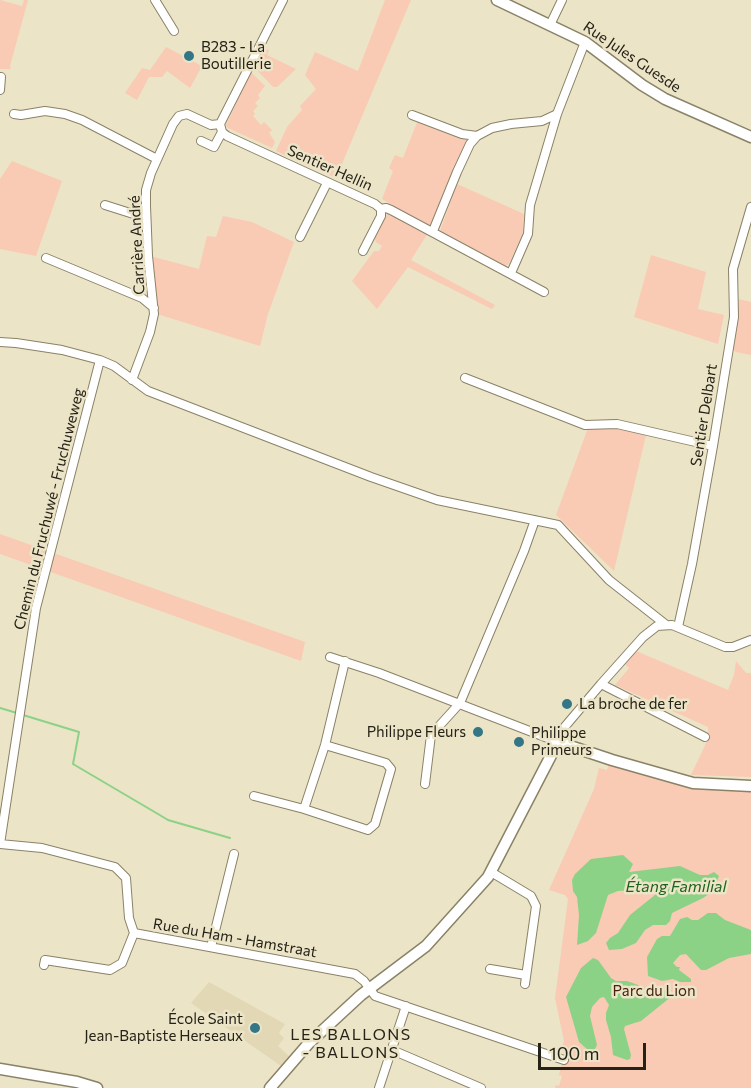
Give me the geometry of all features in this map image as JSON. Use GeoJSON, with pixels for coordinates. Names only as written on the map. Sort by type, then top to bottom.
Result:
{"type":"FeatureCollection","features":[{"type":"Feature","properties":{"kind":"street"},"geometry":{"type":"LineString","coordinates":[[155,0],[174,31]]}},
{"type":"Feature","properties":{"kind":"street"},"geometry":{"type":"LineString","coordinates":[[201,141],[214,147],[283,0]]}},
{"type":"Feature","properties":{"kind":"street","name":"Rue Jules Guesde"},"geometry":{"type":"LineString","coordinates":[[497,0],[585,42],[659,96],[751,137]]}},
{"type":"Feature","properties":{"kind":"street"},"geometry":{"type":"LineString","coordinates":[[550,25],[562,0]]}},
{"type":"Feature","properties":{"kind":"street"},"geometry":{"type":"LineString","coordinates":[[511,273],[528,234],[530,205],[557,114],[585,42]]}},
{"type":"Feature","properties":{"kind":"street"},"geometry":{"type":"LineString","coordinates":[[0,90],[1,77]]}},
{"type":"Feature","properties":{"kind":"street"},"geometry":{"type":"LineString","coordinates":[[14,114],[26,115],[45,111],[65,114],[82,120],[157,159]]}},
{"type":"Feature","properties":{"kind":"street","name":"Carrière André"},"geometry":{"type":"LineString","coordinates":[[132,380],[152,327],[154,308],[148,256],[147,184],[176,119],[182,114],[189,114],[221,128]]}},
{"type":"Feature","properties":{"kind":"street"},"geometry":{"type":"LineString","coordinates":[[433,231],[470,144],[477,136],[492,128],[542,121],[557,114]]}},
{"type":"Feature","properties":{"kind":"street"},"geometry":{"type":"LineString","coordinates":[[412,115],[462,134],[477,136]]}},
{"type":"Feature","properties":{"kind":"street","name":"Sentier Hellin"},"geometry":{"type":"LineString","coordinates":[[221,128],[256,153],[375,204],[381,209],[391,210],[544,292]]}},
{"type":"Feature","properties":{"kind":"street"},"geometry":{"type":"LineString","coordinates":[[300,237],[327,183]]}},
{"type":"Feature","properties":{"kind":"street"},"geometry":{"type":"LineString","coordinates":[[105,205],[146,218]]}},
{"type":"Feature","properties":{"kind":"street","name":"Sentier Delbart"},"geometry":{"type":"LineString","coordinates":[[678,627],[692,564],[735,309],[734,269],[751,207]]}},
{"type":"Feature","properties":{"kind":"street"},"geometry":{"type":"LineString","coordinates":[[363,251],[381,216],[381,209]]}},
{"type":"Feature","properties":{"kind":"street"},"geometry":{"type":"LineString","coordinates":[[46,258],[142,298],[154,308]]}},
{"type":"Feature","properties":{"kind":"street"},"geometry":{"type":"LineString","coordinates":[[0,342],[51,349],[100,360],[114,366],[153,393],[319,458],[432,498],[562,528],[609,580],[665,624],[678,627],[725,648],[738,646],[751,640]]}},
{"type":"Feature","properties":{"kind":"street","name":"Chemin du Fruchuwé - Fruchuweweg"},"geometry":{"type":"LineString","coordinates":[[0,844],[36,608],[100,360]]}},
{"type":"Feature","properties":{"kind":"street"},"geometry":{"type":"LineString","coordinates":[[465,378],[585,425],[617,424],[713,446]]}},
{"type":"Feature","properties":{"kind":"street"},"geometry":{"type":"LineString","coordinates":[[425,784],[431,735],[460,704],[535,520]]}},
{"type":"Feature","properties":{"kind":"street"},"geometry":{"type":"LineString","coordinates":[[270,1088],[309,1043],[369,988],[426,946],[459,911],[491,872],[562,730],[648,632],[665,624]]}},
{"type":"Feature","properties":{"kind":"street"},"geometry":{"type":"LineString","coordinates":[[330,657],[612,760],[693,783],[751,786]]}},
{"type":"Feature","properties":{"kind":"street"},"geometry":{"type":"LineString","coordinates":[[304,809],[325,745],[345,661]]}},
{"type":"Feature","properties":{"kind":"street"},"geometry":{"type":"LineString","coordinates":[[601,684],[705,737]]}},
{"type":"Feature","properties":{"kind":"street"},"geometry":{"type":"LineString","coordinates":[[254,796],[304,809],[368,830],[375,824],[391,770],[386,763],[325,745]]}},
{"type":"Feature","properties":{"kind":"street","name":"Rue du Ham - Hamstraat"},"geometry":{"type":"LineString","coordinates":[[0,844],[42,848],[115,867],[126,878],[129,918],[134,933],[355,974],[364,981],[375,996],[564,1060]]}},
{"type":"Feature","properties":{"kind":"street"},"geometry":{"type":"LineString","coordinates":[[211,947],[234,854]]}},
{"type":"Feature","properties":{"kind":"street"},"geometry":{"type":"LineString","coordinates":[[491,872],[531,896],[536,906],[525,984]]}},
{"type":"Feature","properties":{"kind":"street"},"geometry":{"type":"LineString","coordinates":[[44,965],[45,960],[110,970],[122,963],[134,933]]}},
{"type":"Feature","properties":{"kind":"street"},"geometry":{"type":"LineString","coordinates":[[490,969],[526,975]]}},
{"type":"Feature","properties":{"kind":"street"},"geometry":{"type":"LineString","coordinates":[[379,1088],[406,1006]]}},
{"type":"Feature","properties":{"kind":"street"},"geometry":{"type":"LineString","coordinates":[[392,1050],[480,1088]]}},
{"type":"Feature","properties":{"kind":"street"},"geometry":{"type":"LineString","coordinates":[[0,1069],[97,1088]]}},
{"type":"Feature","properties":{"kind":"shaded area","name":"École Saint Jean-Baptiste Herseaux"},"geometry":{"type":"Polygon","coordinates":[[[209,982],[285,1024],[279,1033],[284,1038],[278,1046],[289,1056],[281,1066],[191,1003],[209,982]]]}},
{"type":"Feature","properties":{"kind":"green space"},"geometry":{"type":"Polygon","coordinates":[[[0,0],[22,6],[24,0],[28,0],[11,69],[0,69],[0,0]]]}},
{"type":"Feature","properties":{"kind":"green space"},"geometry":{"type":"Polygon","coordinates":[[[385,0],[411,0],[336,178],[276,151],[287,127],[302,110],[300,106],[316,89],[305,75],[315,52],[358,71],[385,0]]]}},
{"type":"Feature","properties":{"kind":"green space"},"geometry":{"type":"Polygon","coordinates":[[[166,47],[202,66],[190,88],[167,71],[162,77],[149,77],[137,100],[125,93],[142,68],[150,70],[166,47]]]}},
{"type":"Feature","properties":{"kind":"green space"},"geometry":{"type":"Polygon","coordinates":[[[264,48],[269,50],[267,55],[296,69],[277,87],[273,87],[254,67],[264,48]]]}},
{"type":"Feature","properties":{"kind":"green space"},"geometry":{"type":"Polygon","coordinates":[[[251,72],[265,86],[258,95],[260,98],[255,103],[258,106],[253,111],[255,114],[253,116],[261,125],[264,122],[272,130],[269,133],[275,142],[272,148],[226,125],[251,72]]]}},
{"type":"Feature","properties":{"kind":"green space"},"geometry":{"type":"Polygon","coordinates":[[[418,120],[469,141],[428,233],[411,260],[495,305],[492,309],[408,267],[377,309],[352,281],[374,251],[379,251],[382,246],[376,242],[374,237],[392,205],[382,199],[393,171],[389,168],[395,155],[403,158],[418,120]]]}},
{"type":"Feature","properties":{"kind":"green space"},"geometry":{"type":"Polygon","coordinates":[[[12,161],[62,181],[36,256],[0,249],[0,179],[12,161]]]}},
{"type":"Feature","properties":{"kind":"green space"},"geometry":{"type":"Polygon","coordinates":[[[457,184],[524,214],[523,233],[506,266],[440,231],[457,184]]]}},
{"type":"Feature","properties":{"kind":"green space"},"geometry":{"type":"Polygon","coordinates":[[[223,216],[252,222],[294,242],[268,314],[260,346],[157,314],[150,256],[199,269],[207,236],[216,237],[223,216]]]}},
{"type":"Feature","properties":{"kind":"green space"},"geometry":{"type":"Polygon","coordinates":[[[651,255],[706,272],[698,309],[724,315],[718,344],[634,317],[651,255]]]}},
{"type":"Feature","properties":{"kind":"green space"},"geometry":{"type":"Polygon","coordinates":[[[739,299],[751,302],[751,355],[736,352],[731,347],[739,299]]]}},
{"type":"Feature","properties":{"kind":"green space"},"geometry":{"type":"Polygon","coordinates":[[[618,427],[646,435],[614,571],[556,515],[588,428],[618,427]]]}},
{"type":"Feature","properties":{"kind":"green space"},"geometry":{"type":"Polygon","coordinates":[[[0,534],[305,642],[301,661],[0,554],[0,534]]]}},
{"type":"Feature","properties":{"kind":"green space"},"geometry":{"type":"Polygon","coordinates":[[[636,651],[728,690],[736,661],[746,673],[751,673],[751,777],[691,775],[708,739],[708,727],[615,685],[629,668],[625,664],[636,651]]]}},
{"type":"Feature","properties":{"kind":"green space","name":"Parc du Lion"},"geometry":{"type":"Polygon","coordinates":[[[609,764],[751,789],[751,1088],[555,1088],[556,1085],[559,1086],[562,1076],[559,1075],[564,1051],[561,1050],[564,1041],[555,998],[568,899],[565,895],[549,890],[594,789],[599,768],[607,770],[609,764]]]}},
{"type":"Feature","properties":{"kind":"water","name":"Étang Familial"},"geometry":{"type":"Polygon","coordinates":[[[623,855],[633,864],[629,872],[680,866],[700,875],[714,872],[719,876],[713,891],[672,913],[666,925],[653,925],[645,930],[636,943],[622,949],[609,950],[606,943],[618,933],[630,915],[655,893],[652,889],[618,891],[608,895],[596,933],[588,941],[577,945],[579,915],[572,880],[575,874],[591,859],[623,855]]]}},
{"type":"Feature","properties":{"kind":"water","name":"Étang Familial"},"geometry":{"type":"Polygon","coordinates":[[[708,913],[716,913],[725,920],[751,930],[751,954],[729,958],[706,970],[701,970],[686,954],[680,955],[673,963],[680,967],[679,970],[691,979],[691,982],[680,982],[673,979],[662,981],[648,976],[647,957],[657,939],[670,936],[680,919],[687,917],[698,920],[708,913]]]}},
{"type":"Feature","properties":{"kind":"water"},"geometry":{"type":"Polygon","coordinates":[[[593,958],[598,960],[611,978],[616,981],[627,981],[649,989],[669,991],[672,996],[641,1021],[625,1026],[630,1059],[613,1055],[606,1020],[609,1005],[604,997],[592,1007],[590,1016],[597,1045],[595,1049],[587,1049],[579,1042],[566,997],[581,968],[593,958]]]}},
{"type":"Feature","properties":{"kind":"waterway"},"geometry":{"type":"LineString","coordinates":[[0,708],[17,713]]}},
{"type":"Feature","properties":{"kind":"waterway"},"geometry":{"type":"LineString","coordinates":[[23,715],[79,732],[73,764],[168,820],[230,838]]}},
{"type":"Feature","properties":{"kind":"place","name":"B283 - La Boutillerie"},"geometry":{"type":"Point","coordinates":[189,56]}},
{"type":"Feature","properties":{"kind":"place","name":"La broche de fer"},"geometry":{"type":"Point","coordinates":[567,704]}},
{"type":"Feature","properties":{"kind":"place","name":"Philippe Fleurs"},"geometry":{"type":"Point","coordinates":[478,732]}},
{"type":"Feature","properties":{"kind":"place","name":"Philippe Primeurs"},"geometry":{"type":"Point","coordinates":[519,742]}},
{"type":"Feature","properties":{"kind":"place","name":"École Saint Jean-Baptiste Herseaux"},"geometry":{"type":"Point","coordinates":[255,1028]}},
{"type":"Feature","properties":{"kind":"district","name":"LES BALLONS - BALLONS"},"geometry":{"type":"Point","coordinates":[351,1044]}}]}
